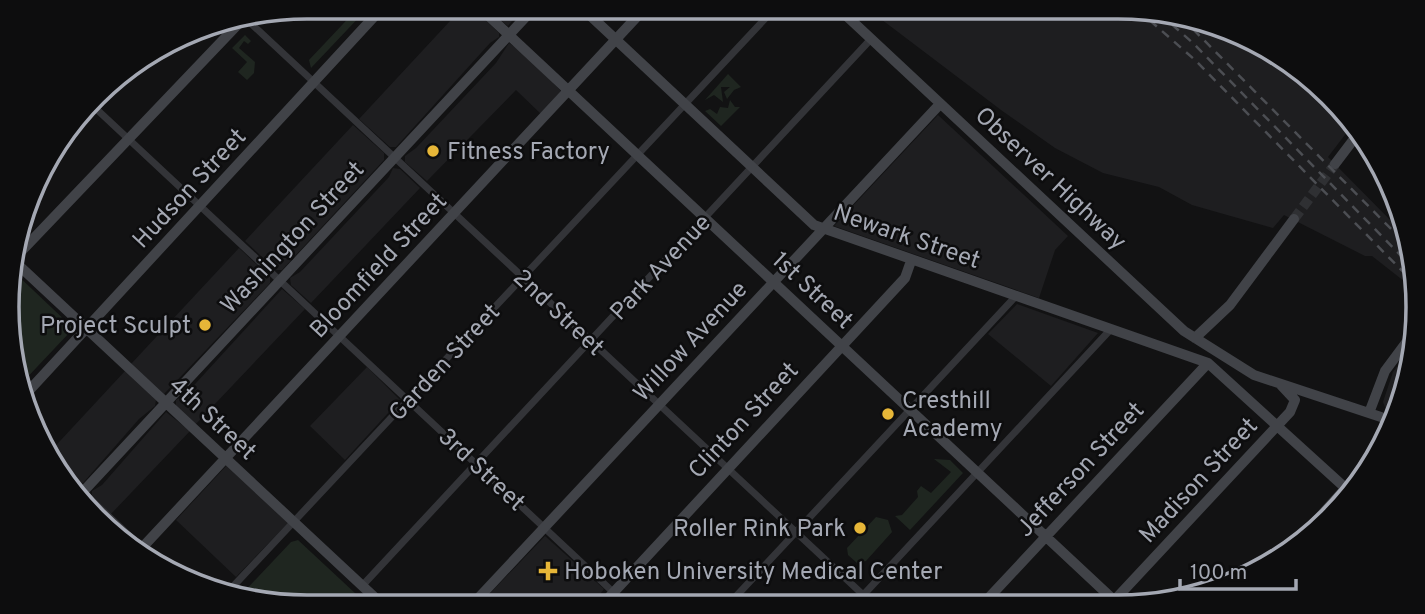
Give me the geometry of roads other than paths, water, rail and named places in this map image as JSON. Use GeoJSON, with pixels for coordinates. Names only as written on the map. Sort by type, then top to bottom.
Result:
{"type":"FeatureCollection","features":[{"type":"Feature","properties":{"kind":"street","name":"Hudson Street"},"geometry":{"type":"LineString","coordinates":[[31,388],[372,19]]}},
{"type":"Feature","properties":{"kind":"street","name":"1st Street"},"geometry":{"type":"LineString","coordinates":[[492,19],[1106,595]]}},
{"type":"Feature","properties":{"kind":"street","name":"Washington Street"},"geometry":{"type":"LineString","coordinates":[[85,490],[524,19]]}},
{"type":"Feature","properties":{"kind":"street","name":"Newark Street"},"geometry":{"type":"LineString","coordinates":[[594,19],[823,230],[1208,363]]}},
{"type":"Feature","properties":{"kind":"street","name":"Bloomfield Street"},"geometry":{"type":"LineString","coordinates":[[145,545],[635,19]]}},
{"type":"Feature","properties":{"kind":"street","name":"Garden Street"},"geometry":{"type":"LineString","coordinates":[[234,585],[765,19]]}},
{"type":"Feature","properties":{"kind":"street","name":"Observer Highway"},"geometry":{"type":"LineString","coordinates":[[850,19],[1195,338],[1244,370],[1278,383]]}},
{"type":"Feature","properties":{"kind":"street","name":"2nd Street"},"geometry":{"type":"LineString","coordinates":[[252,25],[864,595]]}},
{"type":"Feature","properties":{"kind":"street"},"geometry":{"type":"LineString","coordinates":[[26,246],[232,29]]}},
{"type":"Feature","properties":{"kind":"street","name":"Park Avenue"},"geometry":{"type":"LineString","coordinates":[[362,586],[871,39]]}},
{"type":"Feature","properties":{"kind":"street","name":"Willow Avenue"},"geometry":{"type":"LineString","coordinates":[[482,595],[940,104]]}},
{"type":"Feature","properties":{"kind":"street","name":"3rd Street"},"geometry":{"type":"LineString","coordinates":[[98,110],[614,593]]}},
{"type":"Feature","properties":{"kind":"street"},"geometry":{"type":"LineString","coordinates":[[1335,164],[1353,141]]}},
{"type":"Feature","properties":{"kind":"street"},"geometry":{"type":"LineString","coordinates":[[1195,338],[1230,305],[1294,219]]}},
{"type":"Feature","properties":{"kind":"street","name":"Clinton Street"},"geometry":{"type":"LineString","coordinates":[[614,593],[905,278],[911,261]]}},
{"type":"Feature","properties":{"kind":"street","name":"4th Street"},"geometry":{"type":"LineString","coordinates":[[22,268],[372,595]]}},
{"type":"Feature","properties":{"kind":"street"},"geometry":{"type":"LineString","coordinates":[[737,595],[1016,296]]}},
{"type":"Feature","properties":{"kind":"street"},"geometry":{"type":"LineString","coordinates":[[864,595],[1111,329]]}},
{"type":"Feature","properties":{"kind":"street"},"geometry":{"type":"LineString","coordinates":[[1369,413],[1385,371],[1403,347]]}},
{"type":"Feature","properties":{"kind":"street"},"geometry":{"type":"LineString","coordinates":[[1208,363],[1343,486]]}},
{"type":"Feature","properties":{"kind":"street","name":"Jefferson Street"},"geometry":{"type":"LineString","coordinates":[[991,595],[1208,363]]}},
{"type":"Feature","properties":{"kind":"street"},"geometry":{"type":"LineString","coordinates":[[1278,383],[1384,418]]}},
{"type":"Feature","properties":{"kind":"street","name":"Madison Street"},"geometry":{"type":"LineString","coordinates":[[1122,595],[1278,425],[1295,403],[1292,395],[1278,383]]}},
{"type":"Feature","properties":{"kind":"tunnel"},"geometry":{"type":"LineString","coordinates":[[1294,219],[1335,164]]}},
{"type":"Feature","properties":{"kind":"railway"},"geometry":{"type":"LineString","coordinates":[[1151,21],[1195,60],[1403,272]]}},
{"type":"Feature","properties":{"kind":"railway"},"geometry":{"type":"LineString","coordinates":[[1172,25],[1401,256]]}},
{"type":"Feature","properties":{"kind":"railway"},"geometry":{"type":"LineString","coordinates":[[1193,29],[1396,234]]}},
{"type":"Feature","properties":{"kind":"place","name":"Fitness Factory"},"geometry":{"type":"Point","coordinates":[433,151]}},
{"type":"Feature","properties":{"kind":"place","name":"Project Sculpt"},"geometry":{"type":"Point","coordinates":[205,325]}},
{"type":"Feature","properties":{"kind":"place","name":"Cresthill Academy"},"geometry":{"type":"Point","coordinates":[888,414]}},
{"type":"Feature","properties":{"kind":"place","name":"Roller Rink Park"},"geometry":{"type":"Point","coordinates":[860,528]}},
{"type":"Feature","properties":{"kind":"place","name":"Hoboken University Medical Center"},"geometry":{"type":"Point","coordinates":[548,571]}}]}
